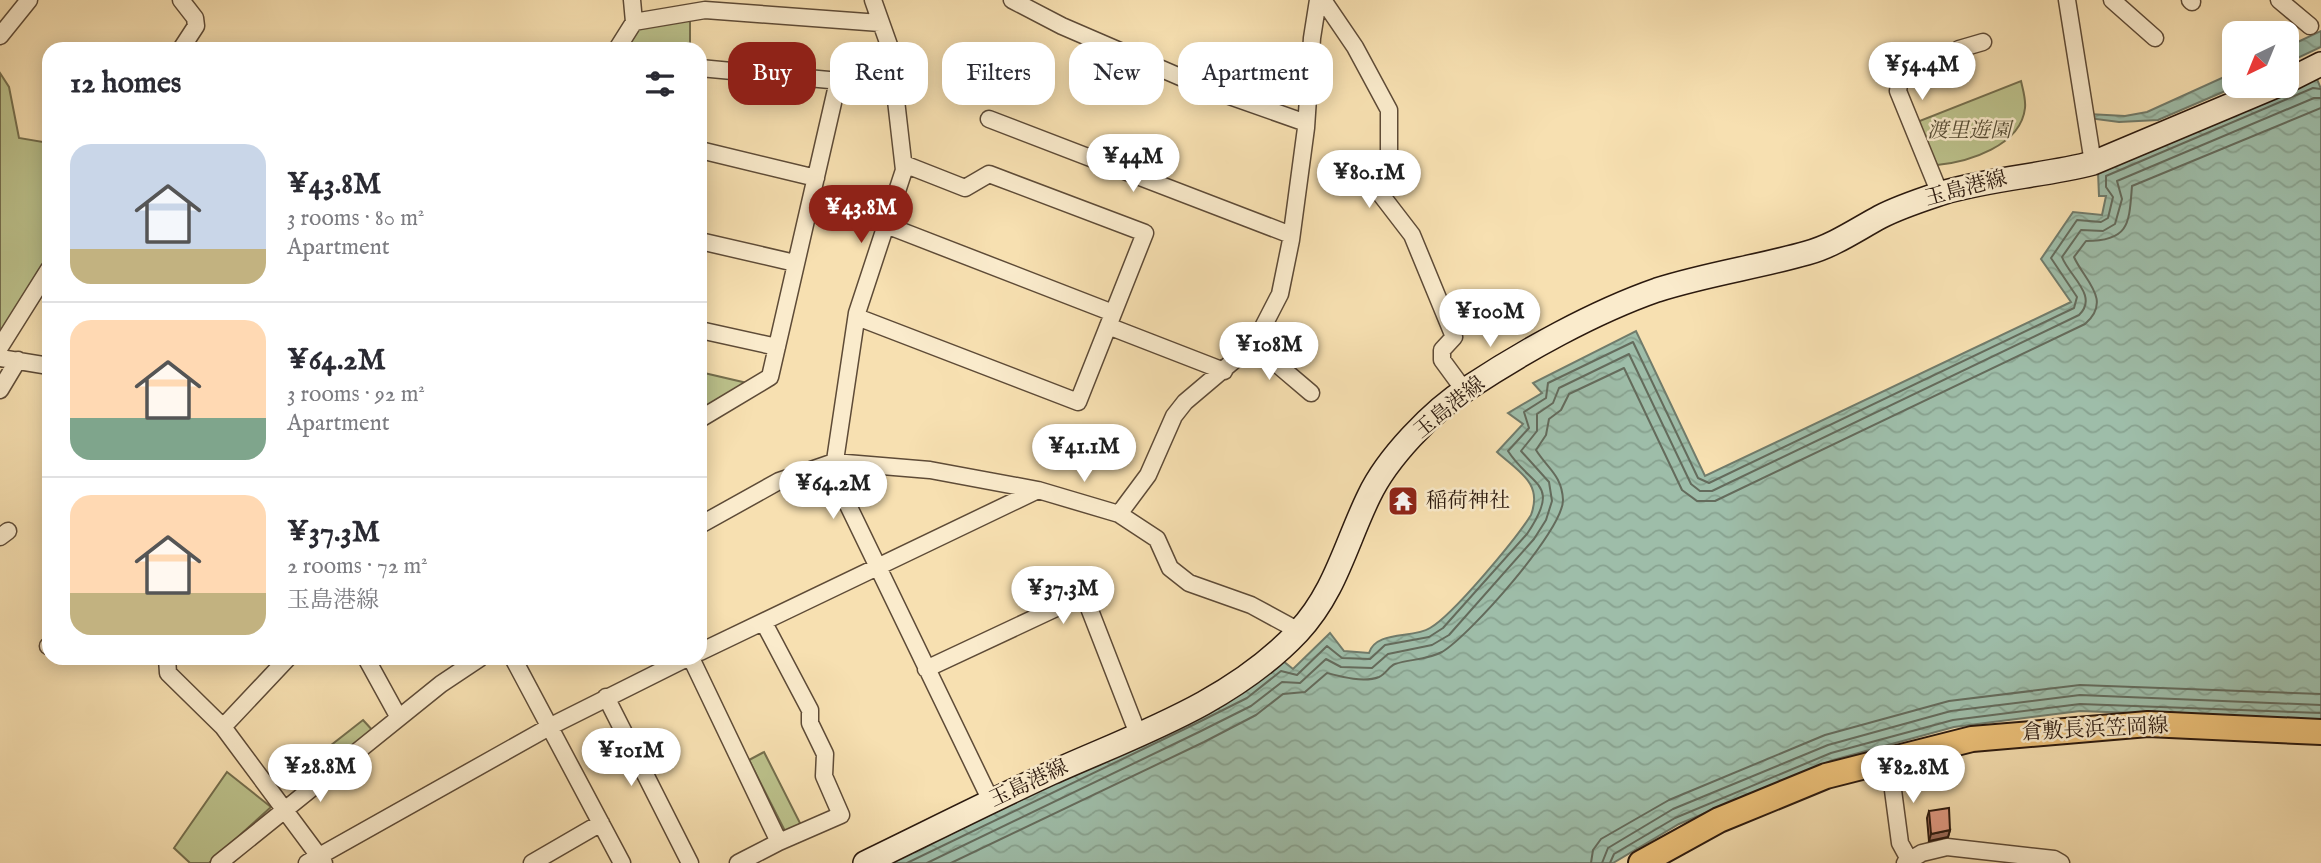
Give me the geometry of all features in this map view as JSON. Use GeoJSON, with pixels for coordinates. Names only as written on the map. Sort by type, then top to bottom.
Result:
{"type":"FeatureCollection","features":[{"type":"Feature","properties":{"kind":"main road"},"geometry":{"type":"LineString","coordinates":[[2300,74],[2321,64]]}},
{"type":"Feature","properties":{"kind":"main road","name":"玉島港線"},"geometry":{"type":"LineString","coordinates":[[865,863],[991,801],[1231,690],[1262,668],[1317,610],[1337,575],[1370,492],[1391,461],[1464,390],[1578,326],[1655,291],[1731,269],[1809,253],[1885,215],[1940,194],[2011,176],[2070,169],[2093,163],[2247,98]]}},
{"type":"Feature","properties":{"kind":"main road","name":"倉敷長浜笠岡線"},"geometry":{"type":"LineString","coordinates":[[1641,863],[1719,820],[1826,776],[1972,738],[2148,724],[2321,732]]}},
{"type":"Feature","properties":{"kind":"street"},"geometry":{"type":"LineString","coordinates":[[0,36],[29,0]]}},
{"type":"Feature","properties":{"kind":"street"},"geometry":{"type":"LineString","coordinates":[[181,0],[196,26],[186,42]]}},
{"type":"Feature","properties":{"kind":"street"},"geometry":{"type":"LineString","coordinates":[[621,42],[634,22],[632,0]]}},
{"type":"Feature","properties":{"kind":"street"},"geometry":{"type":"LineString","coordinates":[[873,0],[888,42]]}},
{"type":"Feature","properties":{"kind":"street"},"geometry":{"type":"LineString","coordinates":[[1012,0],[1062,26],[1200,86],[1306,123]]}},
{"type":"Feature","properties":{"kind":"street"},"geometry":{"type":"LineString","coordinates":[[1119,514],[1148,475],[1174,416],[1185,402],[1224,371],[1251,342],[1263,327],[1280,293],[1291,236],[1306,123],[1312,38],[1321,0]]}},
{"type":"Feature","properties":{"kind":"street"},"geometry":{"type":"LineString","coordinates":[[1321,0],[1355,47],[1389,110],[1389,169],[1382,196],[1412,235],[1429,273],[1454,337],[1442,350],[1442,360],[1464,390]]}},
{"type":"Feature","properties":{"kind":"street"},"geometry":{"type":"LineString","coordinates":[[2067,0],[2093,163]]}},
{"type":"Feature","properties":{"kind":"street"},"geometry":{"type":"LineString","coordinates":[[2112,0],[2155,37]]}},
{"type":"Feature","properties":{"kind":"street"},"geometry":{"type":"LineString","coordinates":[[2279,0],[2310,26]]}},
{"type":"Feature","properties":{"kind":"street"},"geometry":{"type":"LineString","coordinates":[[634,22],[705,10],[880,23]]}},
{"type":"Feature","properties":{"kind":"street"},"geometry":{"type":"LineString","coordinates":[[1940,194],[1898,91],[1900,79],[1910,71],[1950,58],[1959,49],[1983,43]]}},
{"type":"Feature","properties":{"kind":"street"},"geometry":{"type":"LineString","coordinates":[[707,69],[830,80]]}},
{"type":"Feature","properties":{"kind":"street"},"geometry":{"type":"LineString","coordinates":[[707,415],[770,377],[833,105]]}},
{"type":"Feature","properties":{"kind":"street"},"geometry":{"type":"LineString","coordinates":[[896,105],[904,164],[857,317],[833,474],[843,500],[991,801]]}},
{"type":"Feature","properties":{"kind":"street"},"geometry":{"type":"LineString","coordinates":[[989,119],[1291,236]]}},
{"type":"Feature","properties":{"kind":"street"},"geometry":{"type":"LineString","coordinates":[[707,152],[816,178]]}},
{"type":"Feature","properties":{"kind":"street"},"geometry":{"type":"LineString","coordinates":[[857,317],[1078,402],[1145,233],[989,174],[965,188],[904,164]]}},
{"type":"Feature","properties":{"kind":"street"},"geometry":{"type":"LineString","coordinates":[[886,225],[1111,319],[1224,371]]}},
{"type":"Feature","properties":{"kind":"street"},"geometry":{"type":"LineString","coordinates":[[707,243],[796,263]]}},
{"type":"Feature","properties":{"kind":"street"},"geometry":{"type":"LineString","coordinates":[[0,347],[42,280]]}},
{"type":"Feature","properties":{"kind":"street"},"geometry":{"type":"LineString","coordinates":[[707,332],[777,347]]}},
{"type":"Feature","properties":{"kind":"street"},"geometry":{"type":"LineString","coordinates":[[1251,342],[1311,393]]}},
{"type":"Feature","properties":{"kind":"street"},"geometry":{"type":"LineString","coordinates":[[0,358],[42,365]]}},
{"type":"Feature","properties":{"kind":"street"},"geometry":{"type":"LineString","coordinates":[[0,390],[18,360]]}},
{"type":"Feature","properties":{"kind":"street"},"geometry":{"type":"LineString","coordinates":[[707,521],[779,481],[834,462],[930,470],[1038,490],[1119,514],[1157,539],[1170,568],[1189,583],[1251,605],[1299,631]]}},
{"type":"Feature","properties":{"kind":"street"},"geometry":{"type":"LineString","coordinates":[[707,649],[1038,490]]}},
{"type":"Feature","properties":{"kind":"street"},"geometry":{"type":"LineString","coordinates":[[926,669],[1084,596],[1138,734]]}},
{"type":"Feature","properties":{"kind":"street"},"geometry":{"type":"LineString","coordinates":[[738,863],[841,816],[824,776],[825,754],[810,723],[810,710],[764,623]]}},
{"type":"Feature","properties":{"kind":"street"},"geometry":{"type":"LineString","coordinates":[[167,665],[168,673],[223,727],[316,861],[551,726],[674,665]]}},
{"type":"Feature","properties":{"kind":"street"},"geometry":{"type":"LineString","coordinates":[[223,727],[281,665]]}},
{"type":"Feature","properties":{"kind":"street"},"geometry":{"type":"LineString","coordinates":[[370,665],[399,718]]}},
{"type":"Feature","properties":{"kind":"street"},"geometry":{"type":"LineString","coordinates":[[219,863],[399,718],[471,665]]}},
{"type":"Feature","properties":{"kind":"street"},"geometry":{"type":"LineString","coordinates":[[517,665],[622,863]]}},
{"type":"Feature","properties":{"kind":"street"},"geometry":{"type":"LineString","coordinates":[[692,665],[779,842]]}},
{"type":"Feature","properties":{"kind":"street"},"geometry":{"type":"LineString","coordinates":[[606,697],[690,863]]}},
{"type":"Feature","properties":{"kind":"street"},"geometry":{"type":"LineString","coordinates":[[1889,761],[1900,843],[1909,862],[1922,853],[1947,847],[2054,859],[2061,863]]}},
{"type":"Feature","properties":{"kind":"street"},"geometry":{"type":"LineString","coordinates":[[532,863],[601,823]]}},
{"type":"Feature","properties":{"kind":"green space"},"geometry":{"type":"Polygon","coordinates":[[[690,18],[690,42],[629,42],[638,25],[690,18]]]}},
{"type":"Feature","properties":{"kind":"green space"},"geometry":{"type":"Polygon","coordinates":[[[0,73],[9,87],[19,138],[42,142],[42,267],[0,335],[0,73]]]}},
{"type":"Feature","properties":{"kind":"green space","name":"渡里遊園"},"geometry":{"type":"Polygon","coordinates":[[[2021,81],[2025,108],[2014,133],[2004,142],[1977,156],[1937,165],[1917,122],[2021,81]]]}},
{"type":"Feature","properties":{"kind":"green space"},"geometry":{"type":"Polygon","coordinates":[[[707,374],[747,383],[707,408],[707,374]]]}},
{"type":"Feature","properties":{"kind":"green space"},"geometry":{"type":"Polygon","coordinates":[[[363,720],[374,732],[327,770],[316,757],[363,720]]]}},
{"type":"Feature","properties":{"kind":"green space"},"geometry":{"type":"Polygon","coordinates":[[[764,752],[801,825],[786,833],[749,760],[764,752]]]}},
{"type":"Feature","properties":{"kind":"green space"},"geometry":{"type":"Polygon","coordinates":[[[227,772],[271,807],[209,863],[190,863],[174,848],[227,772]]]}},
{"type":"Feature","properties":{"kind":"water"},"geometry":{"type":"Polygon","coordinates":[[[2321,31],[2321,47],[2300,57],[2300,41],[2321,31]]]}},
{"type":"Feature","properties":{"kind":"water"},"geometry":{"type":"Polygon","coordinates":[[[2222,78],[2222,92],[2158,120],[2119,122],[2088,118],[2089,114],[2125,116],[2147,112],[2222,78]]]}},
{"type":"Feature","properties":{"kind":"water"},"geometry":{"type":"Polygon","coordinates":[[[2317,79],[2321,89],[2321,720],[2080,711],[1954,727],[1833,760],[1679,824],[1613,863],[891,863],[1092,765],[1283,661],[1293,669],[1330,633],[1344,651],[1369,653],[1379,641],[1430,628],[1484,576],[1531,515],[1534,494],[1531,486],[1521,472],[1497,452],[1523,424],[1508,413],[1542,393],[1533,383],[1636,331],[1705,476],[2071,302],[2041,259],[2073,212],[2102,215],[2106,196],[2099,196],[2098,172],[2272,98],[2300,98],[2300,86],[2317,79]]]}},
{"type":"Feature","properties":{"kind":"building"},"geometry":{"type":"Polygon","coordinates":[[[1949,808],[1950,830],[1931,834],[1929,811],[1949,808]]]}},
{"type":"Feature","properties":{"kind":"place","name":"稲荷神社"},"geometry":{"type":"Point","coordinates":[1403,501]}}]}
